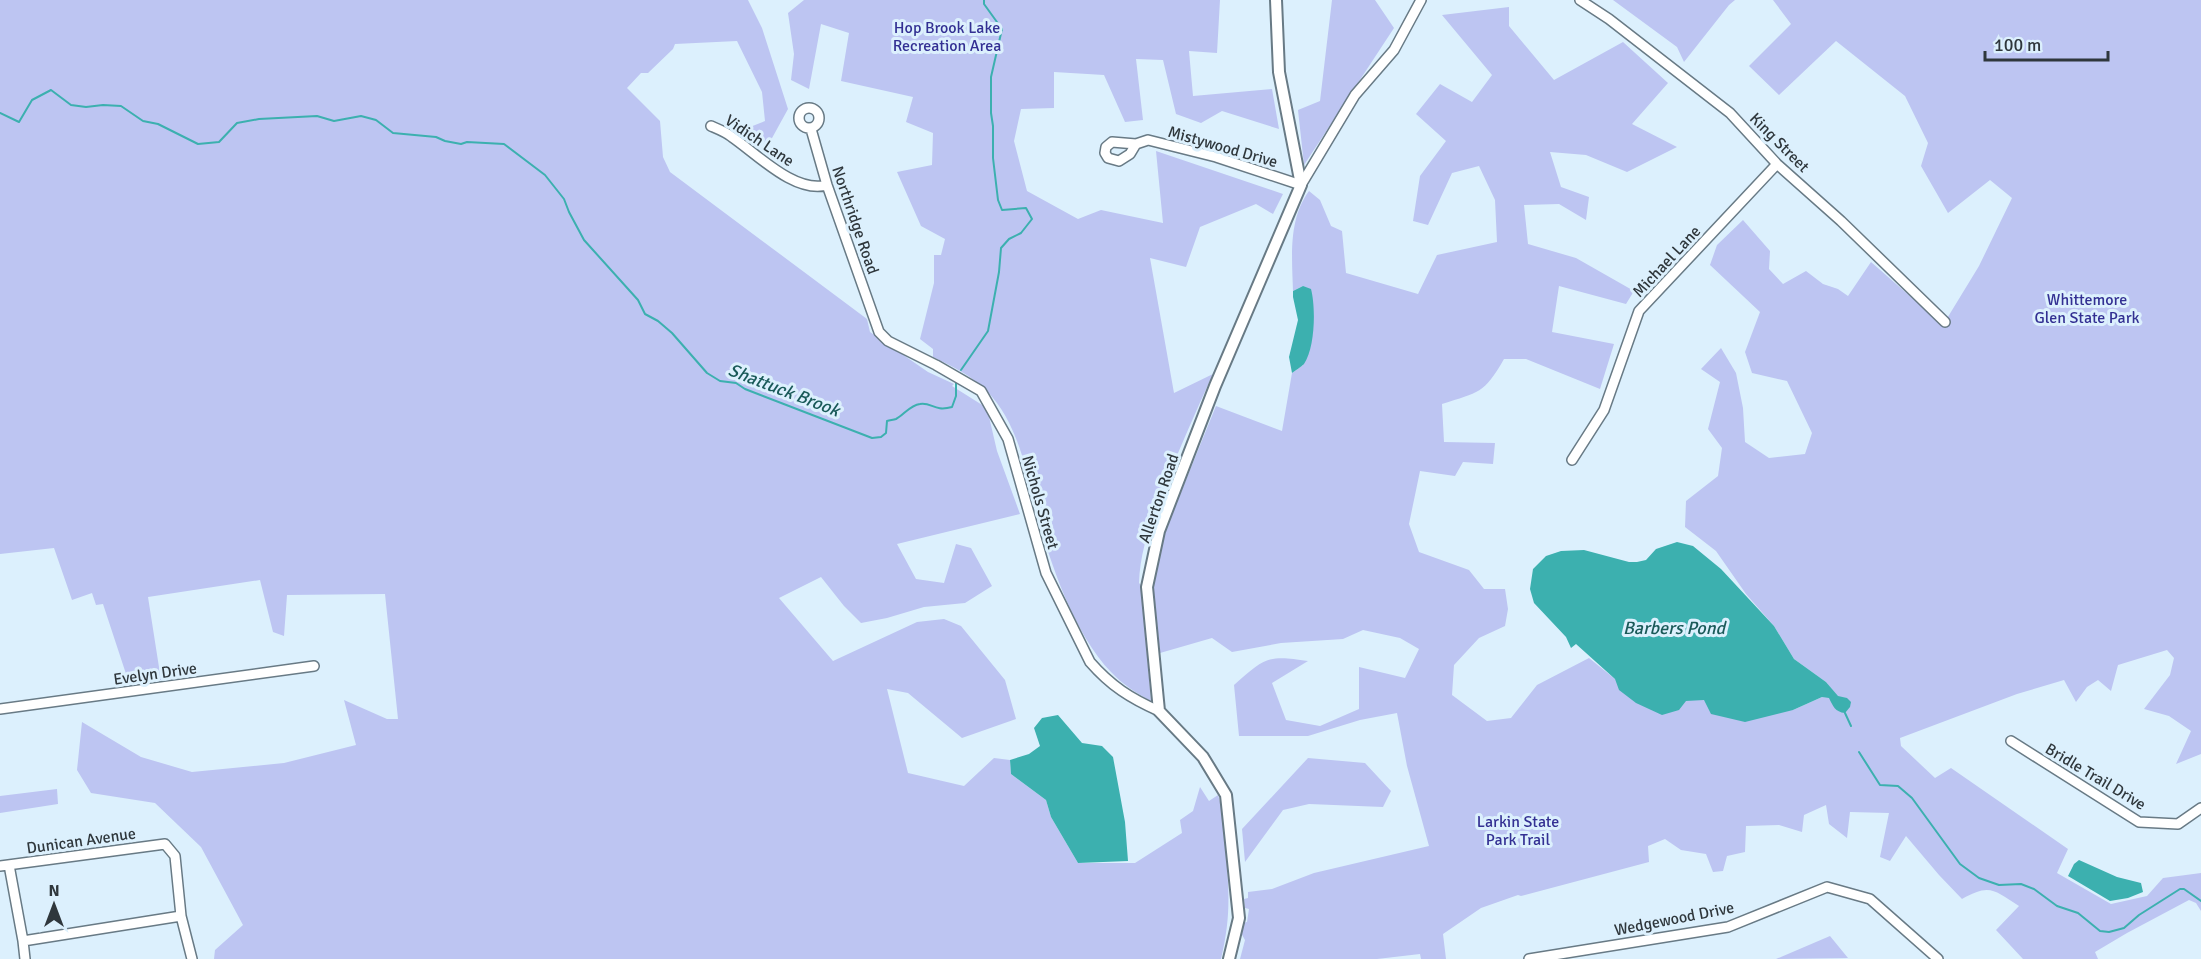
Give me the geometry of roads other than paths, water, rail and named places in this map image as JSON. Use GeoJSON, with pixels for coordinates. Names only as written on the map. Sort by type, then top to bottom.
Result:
{"type":"FeatureCollection","features":[{"type":"Feature","properties":{"kind":"street"},"geometry":{"type":"LineString","coordinates":[[1276,0],[1279,72],[1301,185]]}},
{"type":"Feature","properties":{"kind":"street"},"geometry":{"type":"LineString","coordinates":[[1301,185],[1355,96],[1394,50],[1421,0]]}},
{"type":"Feature","properties":{"kind":"street","name":"King Street"},"geometry":{"type":"LineString","coordinates":[[1580,0],[1609,19],[1730,113],[1777,164],[1841,221],[1945,322]]}},
{"type":"Feature","properties":{"kind":"street","name":"Vidich Lane"},"geometry":{"type":"LineString","coordinates":[[711,126],[730,135],[795,182],[813,186],[827,185]]}},
{"type":"Feature","properties":{"kind":"street","name":"Northridge Road"},"geometry":{"type":"LineString","coordinates":[[811,129],[827,185],[874,322]]}},
{"type":"Feature","properties":{"kind":"street","name":"Mistywood Drive"},"geometry":{"type":"LineString","coordinates":[[1136,144],[1148,140],[1216,157],[1301,185]]}},
{"type":"Feature","properties":{"kind":"street","name":"Michael Lane"},"geometry":{"type":"LineString","coordinates":[[1572,460],[1604,410],[1639,311],[1777,164]]}},
{"type":"Feature","properties":{"kind":"street","name":"Allerton Road"},"geometry":{"type":"LineString","coordinates":[[1159,711],[1147,587],[1159,531],[1215,386],[1301,185]]}},
{"type":"Feature","properties":{"kind":"street","name":"Nichols Street"},"geometry":{"type":"LineString","coordinates":[[874,322],[879,332],[888,341],[981,391],[1008,439],[1046,573],[1090,662],[1099,673],[1128,697],[1159,711]]}},
{"type":"Feature","properties":{"kind":"street","name":"Evelyn Drive"},"geometry":{"type":"LineString","coordinates":[[0,709],[314,666]]}},
{"type":"Feature","properties":{"kind":"street"},"geometry":{"type":"LineString","coordinates":[[1159,711],[1203,757],[1226,795],[1239,918],[1229,959]]}},
{"type":"Feature","properties":{"kind":"street","name":"Bridle Trail Drive"},"geometry":{"type":"LineString","coordinates":[[2011,741],[2139,822],[2178,824],[2201,808]]}},
{"type":"Feature","properties":{"kind":"street","name":"Dunican Avenue"},"geometry":{"type":"LineString","coordinates":[[4,865],[165,844],[175,856],[181,916]]}},
{"type":"Feature","properties":{"kind":"street"},"geometry":{"type":"LineString","coordinates":[[4,865],[23,941],[25,959]]}},
{"type":"Feature","properties":{"kind":"street","name":"Wedgewood Drive"},"geometry":{"type":"LineString","coordinates":[[1529,959],[1728,927],[1827,887],[1870,899],[1938,959]]}},
{"type":"Feature","properties":{"kind":"street"},"geometry":{"type":"LineString","coordinates":[[23,941],[181,916],[192,959]]}},
{"type":"Feature","properties":{"kind":"water"},"geometry":{"type":"Polygon","coordinates":[[[1303,286],[1311,289],[1313,297],[1312,338],[1304,364],[1292,373],[1289,357],[1298,320],[1293,291],[1303,286]]]}},
{"type":"Feature","properties":{"kind":"water","name":"Barbers Pond"},"geometry":{"type":"Polygon","coordinates":[[[1677,542],[1693,546],[1721,569],[1774,626],[1794,659],[1826,682],[1838,696],[1847,698],[1851,702],[1845,713],[1837,710],[1829,698],[1822,697],[1793,710],[1745,722],[1711,714],[1704,700],[1686,701],[1679,710],[1662,715],[1636,703],[1619,690],[1615,679],[1576,644],[1571,648],[1566,637],[1534,603],[1530,589],[1533,569],[1546,556],[1561,551],[1584,550],[1637,562],[1646,560],[1656,549],[1677,542]]]}},
{"type":"Feature","properties":{"kind":"water"},"geometry":{"type":"Polygon","coordinates":[[[1058,715],[1082,743],[1102,746],[1113,757],[1125,822],[1128,861],[1078,863],[1051,817],[1046,800],[1011,774],[1010,760],[1029,754],[1040,746],[1034,728],[1042,718],[1058,715]]]}},
{"type":"Feature","properties":{"kind":"water"},"geometry":{"type":"Polygon","coordinates":[[[2079,860],[2117,877],[2141,883],[2143,892],[2128,898],[2110,901],[2068,876],[2074,864],[2079,860]]]}},
{"type":"Feature","properties":{"kind":"waterway","name":"Shattuck Brook"},"geometry":{"type":"LineString","coordinates":[[961,370],[988,331],[1001,248],[1009,239],[1021,233],[1032,219],[1026,208],[1002,210],[998,200],[993,158],[991,77],[1002,29],[984,4],[984,0]]}},
{"type":"Feature","properties":{"kind":"waterway","name":"Shattuck Brook"},"geometry":{"type":"LineString","coordinates":[[0,113],[19,122],[32,100],[51,90],[71,105],[121,106],[143,121],[158,124],[198,144],[219,142],[237,123],[259,119],[317,116],[334,121],[361,116],[376,120],[393,133],[436,137],[461,144],[467,142],[504,144],[545,175],[564,199],[584,240],[638,300],[645,314],[672,333],[707,373],[720,381],[736,383],[745,389],[872,438],[881,437],[886,433],[887,421],[896,419],[916,405],[952,407],[956,396],[956,383]]}},
{"type":"Feature","properties":{"kind":"waterway"},"geometry":{"type":"LineString","coordinates":[[1845,713],[1851,726]]}},
{"type":"Feature","properties":{"kind":"waterway"},"geometry":{"type":"LineString","coordinates":[[1859,752],[1880,785],[1898,786],[1912,798],[1960,864],[1979,878],[1999,885],[2021,884],[2034,889],[2057,906],[2078,913],[2100,931],[2109,932],[2124,928],[2139,915],[2180,889],[2184,889],[2201,901]]}},
{"type":"Feature","properties":{"kind":"park label","name":"Hop Brook Lake Recreation Area"},"geometry":{"type":"Point","coordinates":[947,36]}},
{"type":"Feature","properties":{"kind":"park label","name":"Whittemore Glen State Park"},"geometry":{"type":"Point","coordinates":[2087,308]}},
{"type":"Feature","properties":{"kind":"park label","name":"Larkin State Park Trail"},"geometry":{"type":"Point","coordinates":[1518,830]}}]}
